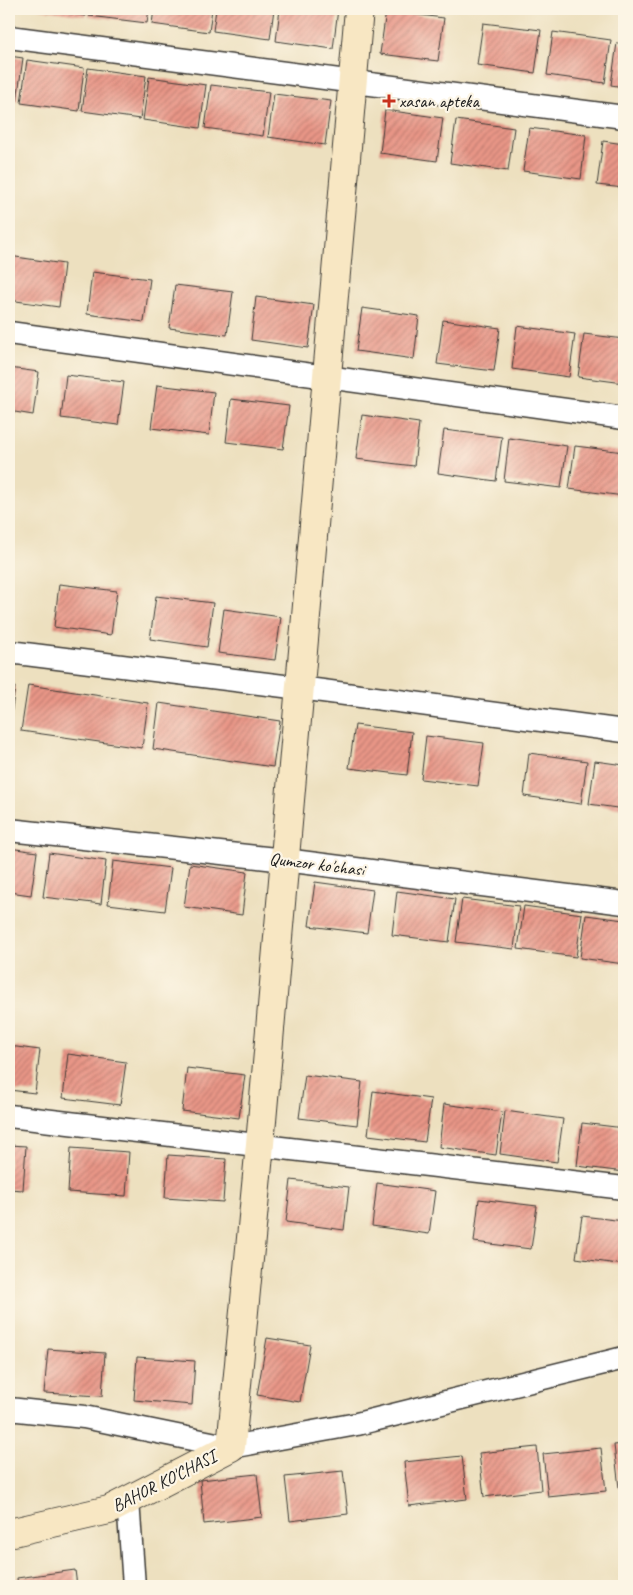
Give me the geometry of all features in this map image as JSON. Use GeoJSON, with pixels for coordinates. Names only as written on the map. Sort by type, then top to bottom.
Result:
{"type":"FeatureCollection","features":[{"type":"Feature","properties":{"kind":"street"},"geometry":{"type":"LineString","coordinates":[[230,1447],[260,1144],[359,9]]}},
{"type":"Feature","properties":{"kind":"street"},"geometry":{"type":"LineString","coordinates":[[9,36],[624,117]]}},
{"type":"Feature","properties":{"kind":"street"},"geometry":{"type":"LineString","coordinates":[[9,333],[624,418]]}},
{"type":"Feature","properties":{"kind":"street"},"geometry":{"type":"LineString","coordinates":[[9,652],[300,688],[624,732]]}},
{"type":"Feature","properties":{"kind":"street","name":"Qumzor ko'chasi"},"geometry":{"type":"LineString","coordinates":[[9,830],[285,860],[624,902]]}},
{"type":"Feature","properties":{"kind":"street"},"geometry":{"type":"LineString","coordinates":[[9,1116],[624,1188]]}},
{"type":"Feature","properties":{"kind":"street"},"geometry":{"type":"LineString","coordinates":[[9,1409],[84,1417],[230,1447],[357,1424],[624,1358]]}},
{"type":"Feature","properties":{"kind":"street","name":"BAHOR KO'CHASI"},"geometry":{"type":"LineString","coordinates":[[9,1533],[109,1510],[230,1447]]}},
{"type":"Feature","properties":{"kind":"street"},"geometry":{"type":"LineString","coordinates":[[128,1500],[134,1586]]}},
{"type":"Feature","properties":{"kind":"building"},"geometry":{"type":"Polygon","coordinates":[[[38,9],[87,9],[86,16],[38,9]]]}},
{"type":"Feature","properties":{"kind":"building"},"geometry":{"type":"Polygon","coordinates":[[[90,9],[149,9],[147,23],[89,16],[90,9]]]}},
{"type":"Feature","properties":{"kind":"building"},"geometry":{"type":"Polygon","coordinates":[[[154,9],[212,9],[209,32],[152,24],[154,9]]]}},
{"type":"Feature","properties":{"kind":"building"},"geometry":{"type":"Polygon","coordinates":[[[216,9],[274,9],[270,39],[213,31],[216,9]]]}},
{"type":"Feature","properties":{"kind":"building"},"geometry":{"type":"Polygon","coordinates":[[[280,9],[338,9],[333,49],[276,41],[280,9]]]}},
{"type":"Feature","properties":{"kind":"building"},"geometry":{"type":"Polygon","coordinates":[[[386,11],[444,18],[438,61],[380,54],[386,11]]]}},
{"type":"Feature","properties":{"kind":"building"},"geometry":{"type":"Polygon","coordinates":[[[483,23],[541,30],[535,73],[477,65],[483,23]]]}},
{"type":"Feature","properties":{"kind":"building"},"geometry":{"type":"Polygon","coordinates":[[[553,32],[611,40],[605,83],[547,75],[553,32]]]}},
{"type":"Feature","properties":{"kind":"building"},"geometry":{"type":"Polygon","coordinates":[[[617,43],[624,44],[624,87],[611,85],[617,43]]]}},
{"type":"Feature","properties":{"kind":"building"},"geometry":{"type":"Polygon","coordinates":[[[9,56],[23,58],[17,101],[9,100],[9,56]]]}},
{"type":"Feature","properties":{"kind":"building"},"geometry":{"type":"Polygon","coordinates":[[[27,60],[84,68],[79,111],[21,103],[27,60]]]}},
{"type":"Feature","properties":{"kind":"building"},"geometry":{"type":"Polygon","coordinates":[[[88,68],[146,76],[140,119],[82,111],[88,68]]]}},
{"type":"Feature","properties":{"kind":"building"},"geometry":{"type":"Polygon","coordinates":[[[149,77],[206,85],[200,128],[143,120],[149,77]]]}},
{"type":"Feature","properties":{"kind":"building"},"geometry":{"type":"Polygon","coordinates":[[[211,85],[269,92],[263,136],[205,128],[211,85]]]}},
{"type":"Feature","properties":{"kind":"building"},"geometry":{"type":"Polygon","coordinates":[[[274,94],[331,101],[325,145],[268,137],[274,94]]]}},
{"type":"Feature","properties":{"kind":"building"},"geometry":{"type":"Polygon","coordinates":[[[385,110],[443,118],[437,161],[380,153],[385,110]]]}},
{"type":"Feature","properties":{"kind":"building"},"geometry":{"type":"Polygon","coordinates":[[[456,120],[514,128],[508,171],[450,163],[456,120]]]}},
{"type":"Feature","properties":{"kind":"building"},"geometry":{"type":"Polygon","coordinates":[[[529,128],[586,135],[581,179],[523,171],[529,128]]]}},
{"type":"Feature","properties":{"kind":"building"},"geometry":{"type":"Polygon","coordinates":[[[603,141],[624,144],[624,188],[597,185],[603,141]]]}},
{"type":"Feature","properties":{"kind":"building"},"geometry":{"type":"Polygon","coordinates":[[[9,256],[64,264],[59,307],[9,300],[9,256]]]}},
{"type":"Feature","properties":{"kind":"building"},"geometry":{"type":"Polygon","coordinates":[[[92,272],[150,279],[144,322],[87,314],[92,272]]]}},
{"type":"Feature","properties":{"kind":"building"},"geometry":{"type":"Polygon","coordinates":[[[175,285],[233,292],[227,335],[169,328],[175,285]]]}},
{"type":"Feature","properties":{"kind":"building"},"geometry":{"type":"Polygon","coordinates":[[[256,297],[314,305],[308,348],[251,340],[256,297]]]}},
{"type":"Feature","properties":{"kind":"building"},"geometry":{"type":"Polygon","coordinates":[[[362,308],[419,316],[414,359],[356,351],[362,308]]]}},
{"type":"Feature","properties":{"kind":"building"},"geometry":{"type":"Polygon","coordinates":[[[443,320],[500,328],[494,371],[437,364],[443,320]]]}},
{"type":"Feature","properties":{"kind":"building"},"geometry":{"type":"Polygon","coordinates":[[[517,326],[575,334],[569,377],[512,369],[517,326]]]}},
{"type":"Feature","properties":{"kind":"building"},"geometry":{"type":"Polygon","coordinates":[[[584,334],[624,339],[624,383],[578,377],[584,334]]]}},
{"type":"Feature","properties":{"kind":"building"},"geometry":{"type":"Polygon","coordinates":[[[9,368],[39,372],[33,415],[9,411],[9,368]]]}},
{"type":"Feature","properties":{"kind":"building"},"geometry":{"type":"Polygon","coordinates":[[[66,375],[124,382],[118,425],[61,418],[66,375]]]}},
{"type":"Feature","properties":{"kind":"building"},"geometry":{"type":"Polygon","coordinates":[[[157,385],[214,392],[209,435],[151,428],[157,385]]]}},
{"type":"Feature","properties":{"kind":"building"},"geometry":{"type":"Polygon","coordinates":[[[231,399],[289,406],[283,449],[226,442],[231,399]]]}},
{"type":"Feature","properties":{"kind":"building"},"geometry":{"type":"Polygon","coordinates":[[[362,415],[419,423],[414,466],[356,459],[362,415]]]}},
{"type":"Feature","properties":{"kind":"building"},"geometry":{"type":"Polygon","coordinates":[[[444,430],[502,437],[496,481],[438,473],[444,430]]]}},
{"type":"Feature","properties":{"kind":"building"},"geometry":{"type":"Polygon","coordinates":[[[509,438],[567,446],[561,488],[504,481],[509,438]]]}},
{"type":"Feature","properties":{"kind":"building"},"geometry":{"type":"Polygon","coordinates":[[[575,446],[624,452],[624,496],[569,489],[575,446]]]}},
{"type":"Feature","properties":{"kind":"building"},"geometry":{"type":"Polygon","coordinates":[[[59,584],[117,591],[111,635],[54,627],[59,584]]]}},
{"type":"Feature","properties":{"kind":"building"},"geometry":{"type":"Polygon","coordinates":[[[156,596],[213,603],[207,647],[150,639],[156,596]]]}},
{"type":"Feature","properties":{"kind":"building"},"geometry":{"type":"Polygon","coordinates":[[[224,609],[281,617],[275,660],[218,653],[224,609]]]}},
{"type":"Feature","properties":{"kind":"building"},"geometry":{"type":"Polygon","coordinates":[[[28,685],[148,703],[142,748],[21,731],[28,685]]]}},
{"type":"Feature","properties":{"kind":"building"},"geometry":{"type":"Polygon","coordinates":[[[9,686],[15,687],[10,723],[9,723],[9,686]]]}},
{"type":"Feature","properties":{"kind":"building"},"geometry":{"type":"Polygon","coordinates":[[[159,703],[280,721],[273,767],[153,749],[159,703]]]}},
{"type":"Feature","properties":{"kind":"building"},"geometry":{"type":"Polygon","coordinates":[[[355,725],[412,732],[407,775],[349,768],[355,725]]]}},
{"type":"Feature","properties":{"kind":"building"},"geometry":{"type":"Polygon","coordinates":[[[426,736],[484,743],[478,786],[421,779],[426,736]]]}},
{"type":"Feature","properties":{"kind":"building"},"geometry":{"type":"Polygon","coordinates":[[[529,753],[587,761],[581,804],[524,796],[529,753]]]}},
{"type":"Feature","properties":{"kind":"building"},"geometry":{"type":"Polygon","coordinates":[[[595,761],[624,765],[624,809],[589,804],[595,761]]]}},
{"type":"Feature","properties":{"kind":"building"},"geometry":{"type":"Polygon","coordinates":[[[9,848],[37,852],[31,895],[9,892],[9,848]]]}},
{"type":"Feature","properties":{"kind":"building"},"geometry":{"type":"Polygon","coordinates":[[[49,853],[106,861],[101,904],[43,897],[49,853]]]}},
{"type":"Feature","properties":{"kind":"building"},"geometry":{"type":"Polygon","coordinates":[[[113,861],[171,868],[165,911],[108,904],[113,861]]]}},
{"type":"Feature","properties":{"kind":"building"},"geometry":{"type":"Polygon","coordinates":[[[190,864],[247,872],[242,915],[184,907],[190,864]]]}},
{"type":"Feature","properties":{"kind":"building"},"geometry":{"type":"Polygon","coordinates":[[[315,882],[373,890],[367,933],[309,926],[315,882]]]}},
{"type":"Feature","properties":{"kind":"building"},"geometry":{"type":"Polygon","coordinates":[[[397,891],[455,899],[449,942],[392,935],[397,891]]]}},
{"type":"Feature","properties":{"kind":"building"},"geometry":{"type":"Polygon","coordinates":[[[462,899],[519,906],[514,949],[456,942],[462,899]]]}},
{"type":"Feature","properties":{"kind":"building"},"geometry":{"type":"Polygon","coordinates":[[[524,906],[582,914],[576,957],[518,949],[524,906]]]}},
{"type":"Feature","properties":{"kind":"building"},"geometry":{"type":"Polygon","coordinates":[[[586,915],[624,920],[624,964],[580,958],[586,915]]]}},
{"type":"Feature","properties":{"kind":"building"},"geometry":{"type":"Polygon","coordinates":[[[9,1046],[40,1050],[35,1093],[9,1090],[9,1046]]]}},
{"type":"Feature","properties":{"kind":"building"},"geometry":{"type":"Polygon","coordinates":[[[68,1054],[126,1062],[120,1105],[63,1098],[68,1054]]]}},
{"type":"Feature","properties":{"kind":"building"},"geometry":{"type":"Polygon","coordinates":[[[187,1068],[245,1075],[239,1118],[182,1111],[187,1068]]]}},
{"type":"Feature","properties":{"kind":"building"},"geometry":{"type":"Polygon","coordinates":[[[305,1075],[362,1082],[357,1125],[299,1118],[305,1075]]]}},
{"type":"Feature","properties":{"kind":"building"},"geometry":{"type":"Polygon","coordinates":[[[373,1091],[431,1099],[425,1142],[368,1135],[373,1091]]]}},
{"type":"Feature","properties":{"kind":"building"},"geometry":{"type":"Polygon","coordinates":[[[444,1104],[502,1112],[496,1155],[439,1147],[444,1104]]]}},
{"type":"Feature","properties":{"kind":"building"},"geometry":{"type":"Polygon","coordinates":[[[505,1111],[563,1119],[557,1162],[500,1154],[505,1111]]]}},
{"type":"Feature","properties":{"kind":"building"},"geometry":{"type":"Polygon","coordinates":[[[582,1123],[624,1128],[624,1172],[577,1166],[582,1123]]]}},
{"type":"Feature","properties":{"kind":"building"},"geometry":{"type":"Polygon","coordinates":[[[9,1145],[26,1146],[23,1190],[9,1189],[9,1145]]]}},
{"type":"Feature","properties":{"kind":"building"},"geometry":{"type":"Polygon","coordinates":[[[71,1148],[129,1152],[126,1196],[68,1192],[71,1148]]]}},
{"type":"Feature","properties":{"kind":"building"},"geometry":{"type":"Polygon","coordinates":[[[168,1155],[226,1159],[223,1202],[165,1198],[168,1155]]]}},
{"type":"Feature","properties":{"kind":"building"},"geometry":{"type":"Polygon","coordinates":[[[291,1180],[349,1187],[344,1230],[286,1222],[291,1180]]]}},
{"type":"Feature","properties":{"kind":"building"},"geometry":{"type":"Polygon","coordinates":[[[377,1183],[435,1191],[429,1234],[372,1226],[377,1183]]]}},
{"type":"Feature","properties":{"kind":"building"},"geometry":{"type":"Polygon","coordinates":[[[479,1199],[537,1206],[531,1249],[474,1242],[479,1199]]]}},
{"type":"Feature","properties":{"kind":"building"},"geometry":{"type":"Polygon","coordinates":[[[582,1216],[624,1221],[624,1265],[576,1258],[582,1216]]]}},
{"type":"Feature","properties":{"kind":"building"},"geometry":{"type":"Polygon","coordinates":[[[267,1338],[310,1345],[300,1402],[257,1395],[267,1338]]]}},
{"type":"Feature","properties":{"kind":"building"},"geometry":{"type":"Polygon","coordinates":[[[48,1349],[105,1353],[102,1396],[44,1393],[48,1349]]]}},
{"type":"Feature","properties":{"kind":"building"},"geometry":{"type":"Polygon","coordinates":[[[137,1357],[195,1361],[192,1405],[134,1400],[137,1357]]]}},
{"type":"Feature","properties":{"kind":"building"},"geometry":{"type":"Polygon","coordinates":[[[624,1444],[624,1488],[619,1488],[614,1445],[624,1444]]]}},
{"type":"Feature","properties":{"kind":"building"},"geometry":{"type":"Polygon","coordinates":[[[537,1447],[541,1490],[484,1497],[479,1453],[537,1447]]]}},
{"type":"Feature","properties":{"kind":"building"},"geometry":{"type":"Polygon","coordinates":[[[601,1448],[606,1491],[548,1497],[543,1454],[601,1448]]]}},
{"type":"Feature","properties":{"kind":"building"},"geometry":{"type":"Polygon","coordinates":[[[462,1456],[467,1499],[409,1506],[404,1462],[462,1456]]]}},
{"type":"Feature","properties":{"kind":"building"},"geometry":{"type":"Polygon","coordinates":[[[343,1471],[348,1514],[290,1521],[285,1477],[343,1471]]]}},
{"type":"Feature","properties":{"kind":"building"},"geometry":{"type":"Polygon","coordinates":[[[257,1474],[262,1517],[204,1524],[200,1480],[257,1474]]]}},
{"type":"Feature","properties":{"kind":"building"},"geometry":{"type":"Polygon","coordinates":[[[75,1570],[77,1586],[18,1586],[17,1578],[75,1570]]]}},
{"type":"Feature","properties":{"kind":"place","name":"xasan apteka"},"geometry":{"type":"Point","coordinates":[389,101]}}]}
